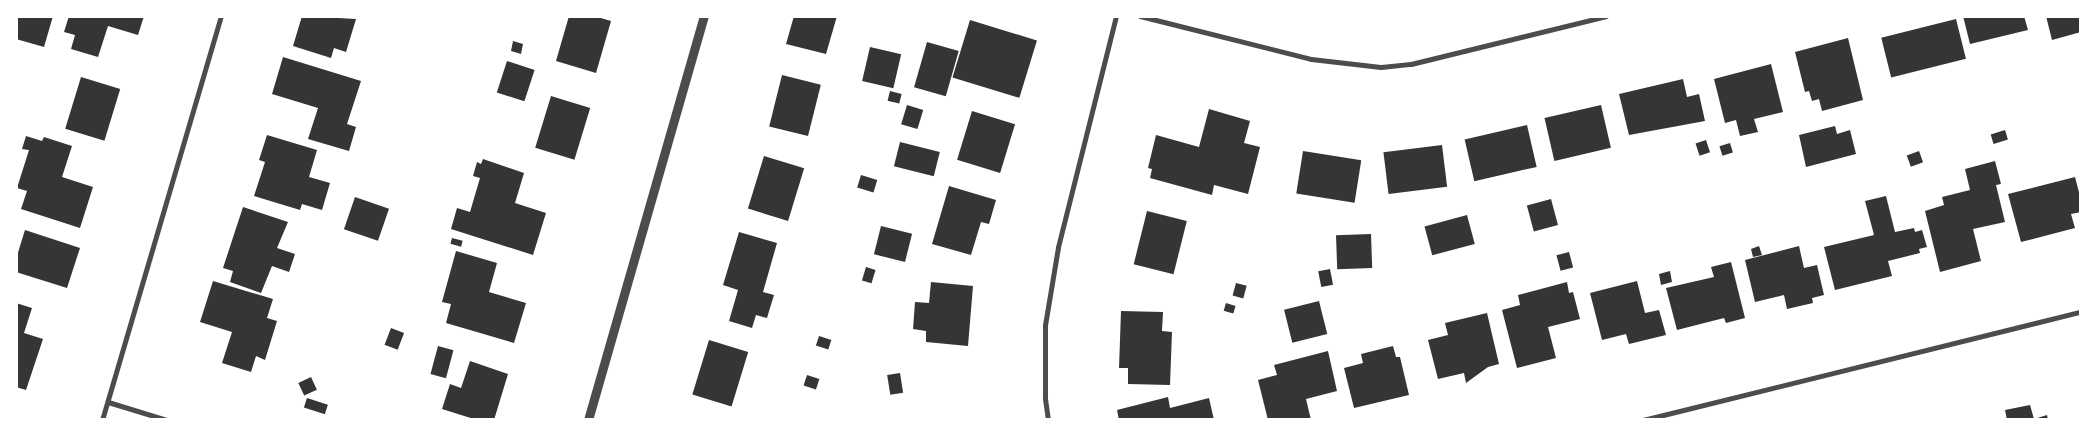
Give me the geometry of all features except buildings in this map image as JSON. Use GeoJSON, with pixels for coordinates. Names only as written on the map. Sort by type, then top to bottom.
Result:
{"type":"FeatureCollection","features":[{"type":"Feature","properties":{"kind":"street"},"geometry":{"type":"LineString","coordinates":[[102,420],[118,360],[222,16]]}},
{"type":"Feature","properties":{"kind":"street"},"geometry":{"type":"LineString","coordinates":[[588,420],[672,136],[704,16]]}},
{"type":"Feature","properties":{"kind":"street"},"geometry":{"type":"LineString","coordinates":[[1048,420],[1045,398],[1045,325],[1058,247],[1116,16]]}},
{"type":"Feature","properties":{"kind":"street"},"geometry":{"type":"LineString","coordinates":[[1140,16],[1311,59],[1351,66],[1381,67],[1411,64],[1606,16]]}},
{"type":"Feature","properties":{"kind":"street"},"geometry":{"type":"LineString","coordinates":[[1643,420],[2081,312]]}},
{"type":"Feature","properties":{"kind":"street"},"geometry":{"type":"LineString","coordinates":[[108,402],[167,420]]}}]}
